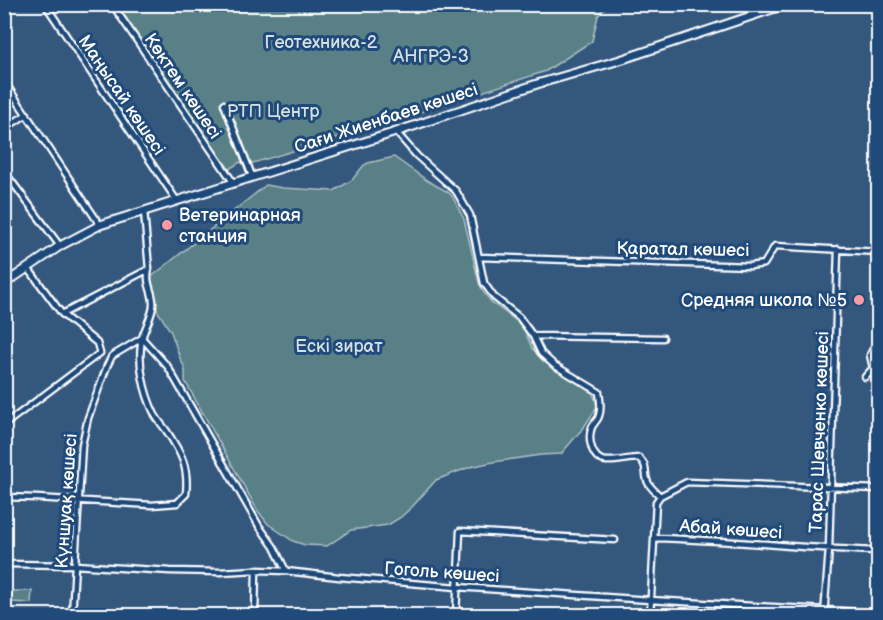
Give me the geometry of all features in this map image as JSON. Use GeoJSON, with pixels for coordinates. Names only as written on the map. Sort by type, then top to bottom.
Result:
{"type":"FeatureCollection","features":[{"type":"Feature","properties":{"kind":"main road","name":"Сағи Жиенбаев көшесі"},"geometry":{"type":"LineString","coordinates":[[8,282],[60,246],[99,225],[396,132],[787,4]]}},
{"type":"Feature","properties":{"kind":"street","name":"Маңысай көшесі"},"geometry":{"type":"LineString","coordinates":[[45,4],[177,201]]}},
{"type":"Feature","properties":{"kind":"street","name":"Көктем көшесі"},"geometry":{"type":"LineString","coordinates":[[111,4],[233,182]]}},
{"type":"Feature","properties":{"kind":"street"},"geometry":{"type":"LineString","coordinates":[[4,81],[99,225]]}},
{"type":"Feature","properties":{"kind":"street"},"geometry":{"type":"LineString","coordinates":[[224,104],[252,176]]}},
{"type":"Feature","properties":{"kind":"street"},"geometry":{"type":"LineString","coordinates":[[4,129],[27,114]]}},
{"type":"Feature","properties":{"kind":"street"},"geometry":{"type":"LineString","coordinates":[[396,132],[417,156],[456,191],[470,215],[484,283],[494,297],[519,317],[533,336],[541,353],[554,365],[599,392],[601,406],[599,418],[592,425],[590,433],[594,455],[604,461],[639,458],[645,465],[650,487],[660,496]]}},
{"type":"Feature","properties":{"kind":"street"},"geometry":{"type":"LineString","coordinates":[[4,171],[60,246]]}},
{"type":"Feature","properties":{"kind":"street"},"geometry":{"type":"LineString","coordinates":[[4,497],[152,505],[177,503],[186,494],[187,474],[184,461],[175,443],[155,415],[142,378],[140,364],[142,338],[153,305],[147,277],[149,269],[144,211]]}},
{"type":"Feature","properties":{"kind":"street","name":"Қаратал көшесі"},"geometry":{"type":"LineString","coordinates":[[479,257],[750,266],[764,264],[775,246],[879,252]]}},
{"type":"Feature","properties":{"kind":"street","name":"Тарас Шевченко көшесі"},"geometry":{"type":"LineString","coordinates":[[824,613],[829,549],[838,249]]}},
{"type":"Feature","properties":{"kind":"street"},"geometry":{"type":"LineString","coordinates":[[27,268],[62,314],[97,343],[100,353]]}},
{"type":"Feature","properties":{"kind":"street"},"geometry":{"type":"LineString","coordinates":[[62,314],[149,269]]}},
{"type":"Feature","properties":{"kind":"street"},"geometry":{"type":"LineString","coordinates":[[4,271],[8,282]]}},
{"type":"Feature","properties":{"kind":"street"},"geometry":{"type":"LineString","coordinates":[[533,336],[663,338]]}},
{"type":"Feature","properties":{"kind":"street"},"geometry":{"type":"LineString","coordinates":[[100,353],[112,356],[142,338]]}},
{"type":"Feature","properties":{"kind":"street"},"geometry":{"type":"LineString","coordinates":[[142,338],[168,368],[253,516],[274,547],[286,572]]}},
{"type":"Feature","properties":{"kind":"street"},"geometry":{"type":"LineString","coordinates":[[865,377],[873,368],[870,355],[874,348],[879,348]]}},
{"type":"Feature","properties":{"kind":"street"},"geometry":{"type":"LineString","coordinates":[[4,425],[100,353]]}},
{"type":"Feature","properties":{"kind":"street","name":"Күншуақ көшесі"},"geometry":{"type":"LineString","coordinates":[[72,615],[83,433],[112,356]]}},
{"type":"Feature","properties":{"kind":"street"},"geometry":{"type":"LineString","coordinates":[[4,413],[10,421]]}},
{"type":"Feature","properties":{"kind":"street"},"geometry":{"type":"LineString","coordinates":[[650,615],[656,502],[660,496],[687,482],[879,489]]}},
{"type":"Feature","properties":{"kind":"street"},"geometry":{"type":"LineString","coordinates":[[456,615],[460,531],[615,540]]}},
{"type":"Feature","properties":{"kind":"street","name":"Абай көшесі"},"geometry":{"type":"LineString","coordinates":[[654,538],[721,540],[879,551]]}},
{"type":"Feature","properties":{"kind":"street","name":"Гоголь көшесі"},"geometry":{"type":"LineString","coordinates":[[4,564],[75,565],[170,571],[256,570],[824,613],[879,613]]}},
{"type":"Feature","properties":{"kind":"street"},"geometry":{"type":"LineString","coordinates":[[255,615],[256,570]]}},
{"type":"Feature","properties":{"kind":"green space"},"geometry":{"type":"Polygon","coordinates":[[[109,5],[607,5],[598,16],[592,41],[546,71],[390,122],[246,165],[240,162],[223,173],[109,5]]]}},
{"type":"Feature","properties":{"kind":"green space","name":"Ескі зират"},"geometry":{"type":"Polygon","coordinates":[[[394,157],[452,196],[464,219],[479,283],[484,293],[492,303],[523,327],[532,348],[543,361],[591,390],[597,407],[584,427],[561,454],[541,455],[470,467],[436,480],[413,506],[388,525],[351,530],[327,546],[305,545],[293,541],[268,524],[258,511],[185,381],[184,366],[171,332],[157,310],[150,278],[266,185],[334,191],[352,180],[364,165],[394,157]]]}},
{"type":"Feature","properties":{"kind":"green space"},"geometry":{"type":"Polygon","coordinates":[[[12,591],[32,591],[31,603],[11,602],[12,591]]]}},
{"type":"Feature","properties":{"kind":"place","name":"Ветеринарная станция"},"geometry":{"type":"Point","coordinates":[167,225]}},
{"type":"Feature","properties":{"kind":"place","name":"Средняя школа №5"},"geometry":{"type":"Point","coordinates":[859,300]}},
{"type":"Feature","properties":{"kind":"park label","name":"Геотехника-2"},"geometry":{"type":"Point","coordinates":[321,42]}},
{"type":"Feature","properties":{"kind":"park label","name":"АНГРЭ-3"},"geometry":{"type":"Point","coordinates":[431,56]}},
{"type":"Feature","properties":{"kind":"park label","name":"РТП Центр"},"geometry":{"type":"Point","coordinates":[273,111]}}]}
